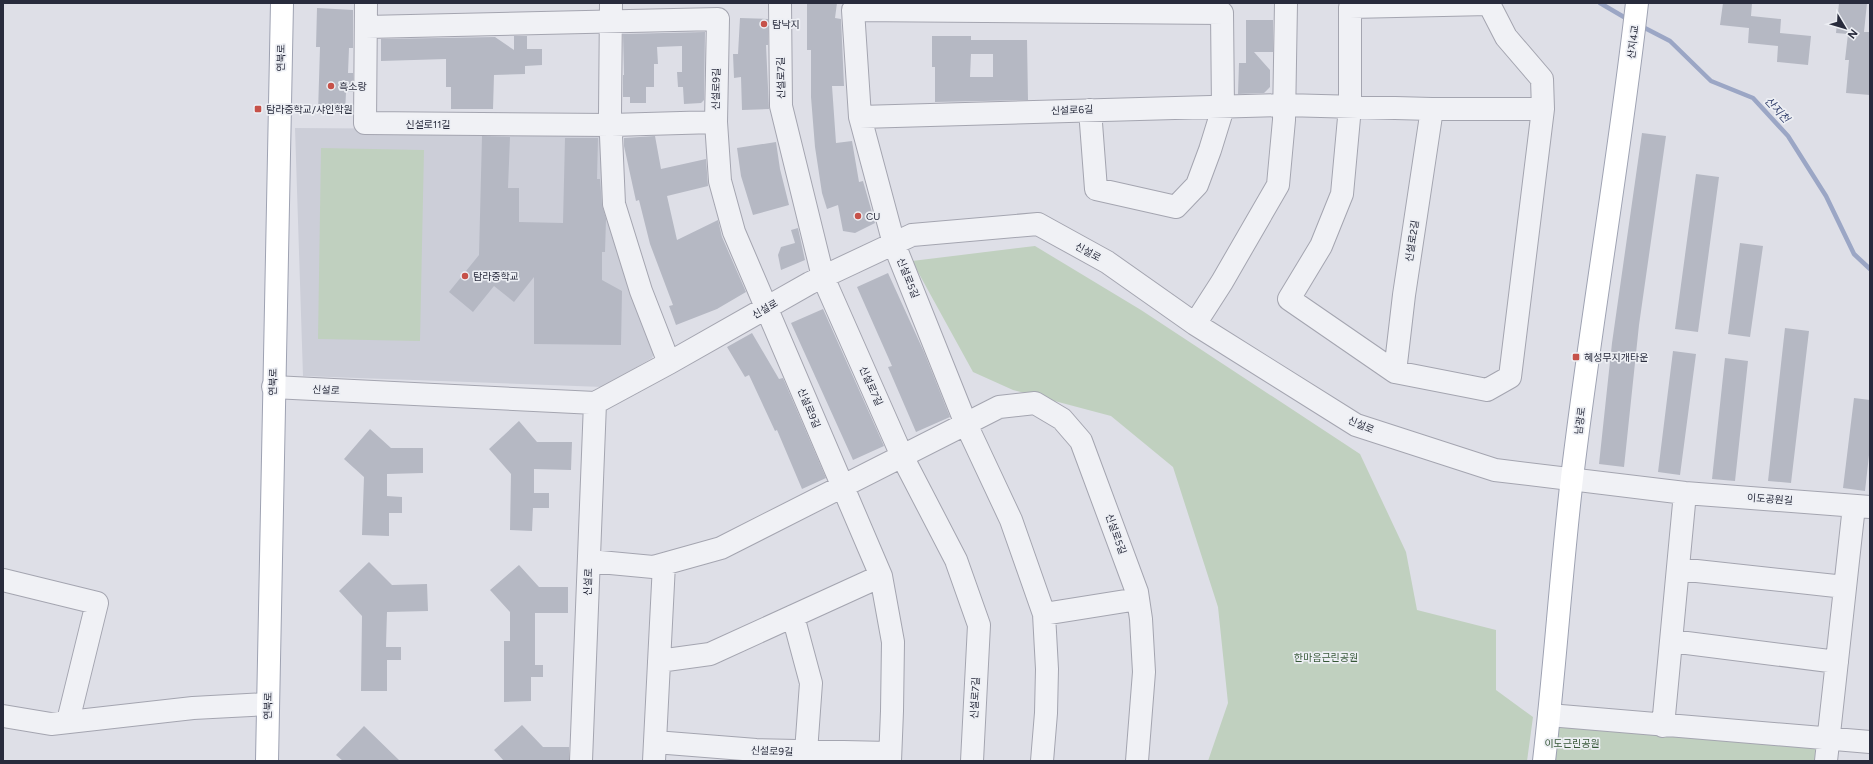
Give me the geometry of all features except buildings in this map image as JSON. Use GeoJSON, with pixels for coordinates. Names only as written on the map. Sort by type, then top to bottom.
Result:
{"type":"FeatureCollection","features":[{"type":"Feature","properties":{"kind":"main road","name":"연북로"},"geometry":{"type":"LineString","coordinates":[[267,761],[273,387],[282,3]]}},
{"type":"Feature","properties":{"kind":"main road","name":"산지4교"},"geometry":{"type":"LineString","coordinates":[[1628,82],[1637,3]]}},
{"type":"Feature","properties":{"kind":"main road","name":"남광로"},"geometry":{"type":"LineString","coordinates":[[1544,761],[1572,479],[1604,237],[1628,82]]}},
{"type":"Feature","properties":{"kind":"street","name":"신설로11길"},"geometry":{"type":"LineString","coordinates":[[366,3],[364,123],[611,125]]}},
{"type":"Feature","properties":{"kind":"street","name":"신설로7길"},"geometry":{"type":"LineString","coordinates":[[780,3],[781,106],[823,277],[902,456],[956,560],[979,625],[972,761]]}},
{"type":"Feature","properties":{"kind":"street"},"geometry":{"type":"LineString","coordinates":[[1195,324],[1222,282],[1278,185],[1284,105],[1286,3]]}},
{"type":"Feature","properties":{"kind":"street"},"geometry":{"type":"LineString","coordinates":[[1489,4],[1506,37],[1542,79],[1543,109],[1510,377],[1487,390],[1395,372],[1289,299],[1321,246],[1342,194],[1350,107],[1350,7],[1489,4]]}},
{"type":"Feature","properties":{"kind":"street","name":"신설로5길"},"geometry":{"type":"LineString","coordinates":[[1042,761],[1046,713],[1047,669],[1044,614],[1011,520],[966,424],[894,244],[860,116],[853,10],[1222,13],[1223,108]]}},
{"type":"Feature","properties":{"kind":"street","name":"신설로9길"},"geometry":{"type":"LineString","coordinates":[[366,27],[611,12],[718,19],[716,122],[720,181],[734,232],[881,576],[893,642],[890,757],[756,750],[654,751],[664,564]]}},
{"type":"Feature","properties":{"kind":"street"},"geometry":{"type":"LineString","coordinates":[[611,12],[611,125],[614,204],[641,290],[669,363]]}},
{"type":"Feature","properties":{"kind":"street"},"geometry":{"type":"LineString","coordinates":[[1284,105],[1432,109],[1543,109]]}},
{"type":"Feature","properties":{"kind":"street","name":"신설로6길"},"geometry":{"type":"LineString","coordinates":[[860,116],[1223,108],[1284,105]]}},
{"type":"Feature","properties":{"kind":"street"},"geometry":{"type":"LineString","coordinates":[[1090,110],[1096,189],[1176,207],[1197,185],[1223,108]]}},
{"type":"Feature","properties":{"kind":"street","name":"신설로2길"},"geometry":{"type":"LineString","coordinates":[[1395,372],[1404,295],[1432,109]]}},
{"type":"Feature","properties":{"kind":"street"},"geometry":{"type":"LineString","coordinates":[[611,125],[716,122]]}},
{"type":"Feature","properties":{"kind":"street","name":"신설로"},"geometry":{"type":"LineString","coordinates":[[273,387],[595,403],[823,277],[912,235],[1038,224],[1107,262],[1195,324],[1356,425],[1495,470],[1572,479]]}},
{"type":"Feature","properties":{"kind":"street","name":"신설로"},"geometry":{"type":"LineString","coordinates":[[581,761],[595,403]]}},
{"type":"Feature","properties":{"kind":"street","name":"신설로5길"},"geometry":{"type":"LineString","coordinates":[[966,424],[999,407],[1035,404],[1062,419],[1082,441],[1137,592],[1141,619],[1144,672],[1137,761]]}},
{"type":"Feature","properties":{"kind":"street"},"geometry":{"type":"LineString","coordinates":[[589,561],[653,567],[721,548],[966,424]]}},
{"type":"Feature","properties":{"kind":"street","name":"이도공원길"},"geometry":{"type":"LineString","coordinates":[[1572,479],[1686,493],[1862,506],[1845,588],[1826,761]]}},
{"type":"Feature","properties":{"kind":"street"},"geometry":{"type":"LineString","coordinates":[[1663,726],[1686,493]]}},
{"type":"Feature","properties":{"kind":"street"},"geometry":{"type":"LineString","coordinates":[[1678,569],[1845,588]]}},
{"type":"Feature","properties":{"kind":"street"},"geometry":{"type":"LineString","coordinates":[[659,662],[710,654],[881,576]]}},
{"type":"Feature","properties":{"kind":"street"},"geometry":{"type":"LineString","coordinates":[[3,580],[97,603],[68,722]]}},
{"type":"Feature","properties":{"kind":"street"},"geometry":{"type":"LineString","coordinates":[[1044,614],[1138,599]]}},
{"type":"Feature","properties":{"kind":"street"},"geometry":{"type":"LineString","coordinates":[[793,616],[811,683],[806,752]]}},
{"type":"Feature","properties":{"kind":"street"},"geometry":{"type":"LineString","coordinates":[[1671,641],[1837,662]]}},
{"type":"Feature","properties":{"kind":"street"},"geometry":{"type":"LineString","coordinates":[[3,716],[51,724],[193,708],[268,704]]}},
{"type":"Feature","properties":{"kind":"street"},"geometry":{"type":"LineString","coordinates":[[1549,715],[1663,726],[1870,742]]}},
{"type":"Feature","properties":{"kind":"shaded area","name":"탐라중학교"},"geometry":{"type":"Polygon","coordinates":[[[295,128],[606,130],[655,350],[652,358],[603,387],[303,376],[295,128]]]}},
{"type":"Feature","properties":{"kind":"green space"},"geometry":{"type":"Polygon","coordinates":[[[321,148],[424,150],[420,341],[318,339],[321,148]]]}},
{"type":"Feature","properties":{"kind":"green space","name":"한마음근린공원"},"geometry":{"type":"Polygon","coordinates":[[[1035,246],[1141,310],[1360,454],[1406,552],[1417,610],[1496,630],[1496,690],[1533,717],[1527,761],[1208,761],[1228,703],[1218,607],[1173,467],[1111,416],[1013,390],[973,372],[912,261],[1035,246]]]}},
{"type":"Feature","properties":{"kind":"green space","name":"이도근린공원"},"geometry":{"type":"Polygon","coordinates":[[[1557,725],[1822,749],[1820,761],[1553,761],[1557,725]]]}},
{"type":"Feature","properties":{"kind":"waterway","name":"산지천"},"geometry":{"type":"LineString","coordinates":[[1600,3],[1629,20]]}},
{"type":"Feature","properties":{"kind":"waterway","name":"산지천"},"geometry":{"type":"LineString","coordinates":[[1641,26],[1670,41],[1711,81],[1753,98],[1788,136],[1826,196],[1854,254],[1870,269]]}},
{"type":"Feature","properties":{"kind":"place","name":"탐낙지"},"geometry":{"type":"Point","coordinates":[764,24]}},
{"type":"Feature","properties":{"kind":"place","name":"흑소랑"},"geometry":{"type":"Point","coordinates":[331,86]}},
{"type":"Feature","properties":{"kind":"place","name":"탐라중학교/샤인학원"},"geometry":{"type":"Point","coordinates":[258,109]}},
{"type":"Feature","properties":{"kind":"place","name":"CU"},"geometry":{"type":"Point","coordinates":[858,216]}},
{"type":"Feature","properties":{"kind":"place","name":"탐라중학교"},"geometry":{"type":"Point","coordinates":[465,276]}},
{"type":"Feature","properties":{"kind":"place","name":"혜성무지개타운"},"geometry":{"type":"Point","coordinates":[1576,357]}}]}
